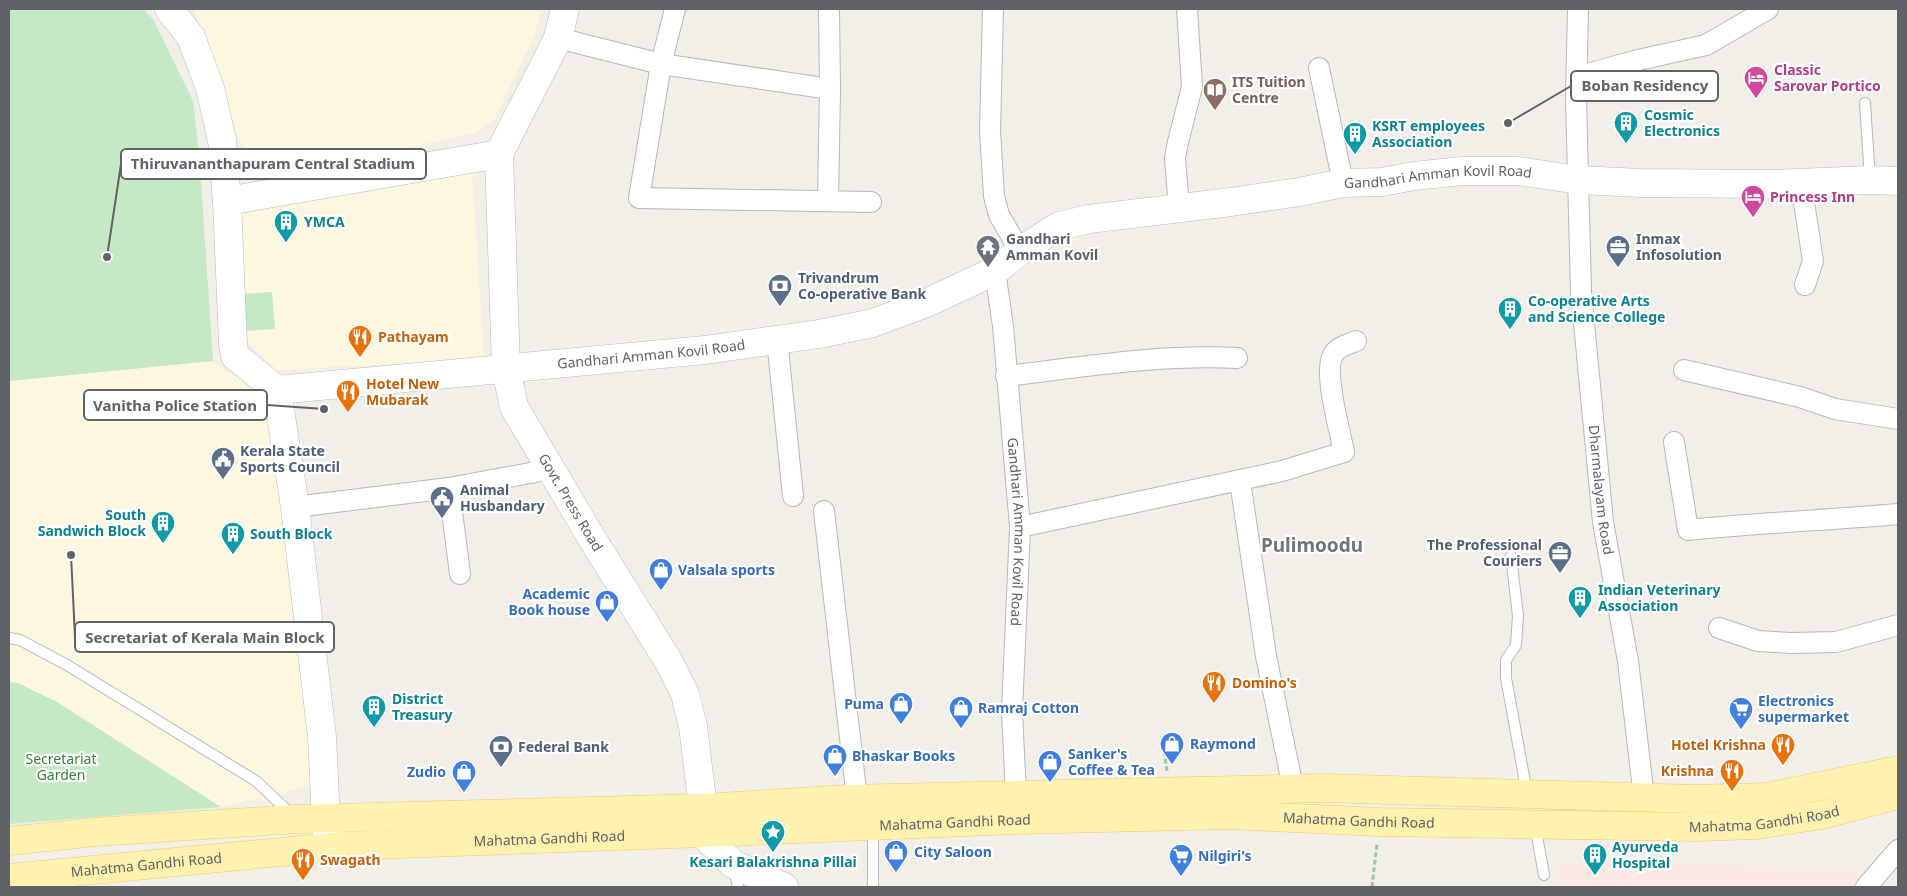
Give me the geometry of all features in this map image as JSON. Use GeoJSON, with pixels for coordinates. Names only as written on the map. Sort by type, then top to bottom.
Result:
{"type":"FeatureCollection","features":[{"type":"Feature","properties":{"kind":"main road","name":"Mahatma Gandhi Road"},"geometry":{"type":"LineString","coordinates":[[9,878],[327,847],[703,821],[857,799],[1293,788],[1695,799],[1767,797],[1897,780]]}},
{"type":"Feature","properties":{"kind":"main road","name":"Mahatma Gandhi Road"},"geometry":{"type":"LineString","coordinates":[[9,841],[95,832],[327,817],[703,821],[872,826],[1014,820],[1230,815],[1379,822],[1687,827],[1756,826],[1820,815],[1897,780]]}},
{"type":"Feature","properties":{"kind":"street"},"geometry":{"type":"LineString","coordinates":[[169,9],[191,37],[210,88],[222,140],[235,356],[277,390],[295,507],[322,737],[327,847]]}},
{"type":"Feature","properties":{"kind":"street"},"geometry":{"type":"LineString","coordinates":[[227,201],[499,154],[558,38],[565,9]]}},
{"type":"Feature","properties":{"kind":"street"},"geometry":{"type":"LineString","coordinates":[[675,9],[661,64],[639,198],[871,202]]}},
{"type":"Feature","properties":{"kind":"street"},"geometry":{"type":"LineString","coordinates":[[828,201],[829,9]]}},
{"type":"Feature","properties":{"kind":"street"},"geometry":{"type":"LineString","coordinates":[[993,9],[990,131],[994,196],[999,215],[1020,251]]}},
{"type":"Feature","properties":{"kind":"street"},"geometry":{"type":"LineString","coordinates":[[1179,208],[1175,158],[1192,87],[1187,9]]}},
{"type":"Feature","properties":{"kind":"street","name":"Dharmalayam Road"},"geometry":{"type":"LineString","coordinates":[[1578,9],[1577,77],[1581,292],[1603,522],[1628,661],[1644,798]]}},
{"type":"Feature","properties":{"kind":"street"},"geometry":{"type":"LineString","coordinates":[[1577,77],[1634,61],[1706,46],[1768,9]]}},
{"type":"Feature","properties":{"kind":"street"},"geometry":{"type":"LineString","coordinates":[[558,38],[661,64],[830,89]]}},
{"type":"Feature","properties":{"kind":"street"},"geometry":{"type":"LineString","coordinates":[[1319,68],[1343,184]]}},
{"type":"Feature","properties":{"kind":"street","name":"Govt. Press Road"},"geometry":{"type":"LineString","coordinates":[[499,154],[506,369],[514,407],[591,537],[669,662],[685,694],[693,726],[703,821]]}},
{"type":"Feature","properties":{"kind":"street","name":"Gandhari Amman Kovil Road"},"geometry":{"type":"LineString","coordinates":[[277,390],[705,350],[873,323],[924,304],[995,271],[1020,251],[1059,226],[1089,219],[1299,192],[1343,184],[1382,182],[1414,176],[1462,171],[1518,171],[1579,180],[1641,183],[1898,181]]}},
{"type":"Feature","properties":{"kind":"street"},"geometry":{"type":"LineString","coordinates":[[1802,183],[1813,261],[1805,285]]}},
{"type":"Feature","properties":{"kind":"street","name":"Gandhari Amman Kovil Road"},"geometry":{"type":"LineString","coordinates":[[995,271],[1003,326],[1020,527],[1012,711],[1016,795]]}},
{"type":"Feature","properties":{"kind":"street"},"geometry":{"type":"LineString","coordinates":[[777,339],[793,496]]}},
{"type":"Feature","properties":{"kind":"street"},"geometry":{"type":"LineString","coordinates":[[1020,527],[1282,471],[1344,452],[1330,382],[1330,363],[1333,354],[1341,347],[1356,341]]}},
{"type":"Feature","properties":{"kind":"street"},"geometry":{"type":"LineString","coordinates":[[1006,376],[1156,359],[1201,356],[1237,358]]}},
{"type":"Feature","properties":{"kind":"street"},"geometry":{"type":"LineString","coordinates":[[1684,370],[1800,397],[1835,409],[1898,419]]}},
{"type":"Feature","properties":{"kind":"street"},"geometry":{"type":"LineString","coordinates":[[1674,442],[1688,530],[1898,514]]}},
{"type":"Feature","properties":{"kind":"street"},"geometry":{"type":"LineString","coordinates":[[295,507],[449,488],[552,469]]}},
{"type":"Feature","properties":{"kind":"street"},"geometry":{"type":"LineString","coordinates":[[1240,480],[1266,656],[1293,788]]}},
{"type":"Feature","properties":{"kind":"street"},"geometry":{"type":"LineString","coordinates":[[449,488],[460,574]]}},
{"type":"Feature","properties":{"kind":"street"},"geometry":{"type":"LineString","coordinates":[[824,511],[857,799]]}},
{"type":"Feature","properties":{"kind":"street"},"geometry":{"type":"LineString","coordinates":[[1719,628],[1758,641],[1809,643],[1836,642],[1898,625]]}},
{"type":"Feature","properties":{"kind":"street"},"geometry":{"type":"LineString","coordinates":[[703,821],[736,876],[784,887]]}},
{"type":"Feature","properties":{"kind":"street"},"geometry":{"type":"LineString","coordinates":[[1866,887],[1898,850]]}},
{"type":"Feature","properties":{"kind":"lane"},"geometry":{"type":"LineString","coordinates":[[1864,103],[1870,180]]}},
{"type":"Feature","properties":{"kind":"lane"},"geometry":{"type":"LineString","coordinates":[[1510,556],[1518,616],[1516,645],[1506,660],[1506,678],[1527,794]]}},
{"type":"Feature","properties":{"kind":"lane"},"geometry":{"type":"LineString","coordinates":[[9,638],[20,640],[67,665],[256,781],[297,819]]}},
{"type":"Feature","properties":{"kind":"lane"},"geometry":{"type":"LineString","coordinates":[[1535,825],[1544,875]]}},
{"type":"Feature","properties":{"kind":"lane"},"geometry":{"type":"LineString","coordinates":[[872,826],[873,887]]}},
{"type":"Feature","properties":{"kind":"path"},"geometry":{"type":"LineString","coordinates":[[1162,744],[1167,776]]}},
{"type":"Feature","properties":{"kind":"path"},"geometry":{"type":"LineString","coordinates":[[1372,887],[1375,870]]}},
{"type":"Feature","properties":{"kind":"shaded area"},"geometry":{"type":"Polygon","coordinates":[[[194,9],[541,9],[535,34],[494,120],[476,133],[274,176],[253,177],[194,9]]]}},
{"type":"Feature","properties":{"kind":"shaded area"},"geometry":{"type":"Polygon","coordinates":[[[472,171],[484,359],[277,370],[243,338],[232,211],[366,192],[472,171]]]}},
{"type":"Feature","properties":{"kind":"shaded area"},"geometry":{"type":"Polygon","coordinates":[[[213,361],[268,399],[284,521],[313,785],[221,807],[9,824],[9,381],[213,361]]]}},
{"type":"Feature","properties":{"kind":"shaded area"},"geometry":{"type":"Polygon","coordinates":[[[1679,862],[1881,875],[1879,887],[1559,887],[1558,865],[1679,862]]]}},
{"type":"Feature","properties":{"kind":"green space"},"geometry":{"type":"Polygon","coordinates":[[[9,9],[143,9],[153,19],[193,101],[199,152],[213,361],[9,381],[9,9]]]}},
{"type":"Feature","properties":{"kind":"green space"},"geometry":{"type":"Polygon","coordinates":[[[272,292],[275,329],[243,331],[241,294],[272,292]]]}},
{"type":"Feature","properties":{"kind":"green space","name":"Secretariat Garden"},"geometry":{"type":"Polygon","coordinates":[[[9,682],[18,683],[57,702],[221,807],[9,824],[9,682]]]}},
{"type":"Feature","properties":{"kind":"place","name":"Classic Sarovar Portico"},"geometry":{"type":"Point","coordinates":[1756,99]}},
{"type":"Feature","properties":{"kind":"place","name":"ITS Tuition Centre"},"geometry":{"type":"Point","coordinates":[1215,111]}},
{"type":"Feature","properties":{"kind":"place","name":"Boban Residency"},"geometry":{"type":"Point","coordinates":[1508,123]}},
{"type":"Feature","properties":{"kind":"place","name":"Cosmic Electronics"},"geometry":{"type":"Point","coordinates":[1626,144]}},
{"type":"Feature","properties":{"kind":"place","name":"KSRT employees Association"},"geometry":{"type":"Point","coordinates":[1355,155]}},
{"type":"Feature","properties":{"kind":"place","name":"Princess Inn"},"geometry":{"type":"Point","coordinates":[1753,218]}},
{"type":"Feature","properties":{"kind":"place","name":"YMCA"},"geometry":{"type":"Point","coordinates":[286,243]}},
{"type":"Feature","properties":{"kind":"place","name":"Thiruvananthapuram Central Stadium"},"geometry":{"type":"Point","coordinates":[107,257]}},
{"type":"Feature","properties":{"kind":"place","name":"Gandhari Amman Kovil"},"geometry":{"type":"Point","coordinates":[988,268]}},
{"type":"Feature","properties":{"kind":"place","name":"Inmax Infosolution"},"geometry":{"type":"Point","coordinates":[1618,268]}},
{"type":"Feature","properties":{"kind":"place","name":"Trivandrum Co-operative Bank"},"geometry":{"type":"Point","coordinates":[780,307]}},
{"type":"Feature","properties":{"kind":"place","name":"Co-operative Arts and Science College"},"geometry":{"type":"Point","coordinates":[1510,330]}},
{"type":"Feature","properties":{"kind":"place","name":"Pathayam"},"geometry":{"type":"Point","coordinates":[360,358]}},
{"type":"Feature","properties":{"kind":"place","name":"Vanitha Police Station"},"geometry":{"type":"Point","coordinates":[324,409]}},
{"type":"Feature","properties":{"kind":"place","name":"Hotel New Mubarak"},"geometry":{"type":"Point","coordinates":[348,413]}},
{"type":"Feature","properties":{"kind":"place","name":"Kerala State Sports Council"},"geometry":{"type":"Point","coordinates":[223,480]}},
{"type":"Feature","properties":{"kind":"place","name":"Animal Husbandary"},"geometry":{"type":"Point","coordinates":[442,519]}},
{"type":"Feature","properties":{"kind":"place","name":"South Sandwich Block"},"geometry":{"type":"Point","coordinates":[163,544]}},
{"type":"Feature","properties":{"kind":"place","name":"Secretariat of Kerala Main Block"},"geometry":{"type":"Point","coordinates":[71,555]}},
{"type":"Feature","properties":{"kind":"place","name":"South Block"},"geometry":{"type":"Point","coordinates":[233,555]}},
{"type":"Feature","properties":{"kind":"place","name":"The Professional Couriers"},"geometry":{"type":"Point","coordinates":[1560,574]}},
{"type":"Feature","properties":{"kind":"place","name":"Valsala sports"},"geometry":{"type":"Point","coordinates":[661,591]}},
{"type":"Feature","properties":{"kind":"place","name":"Indian Veterinary Association"},"geometry":{"type":"Point","coordinates":[1580,619]}},
{"type":"Feature","properties":{"kind":"place","name":"Academic Book house"},"geometry":{"type":"Point","coordinates":[607,623]}},
{"type":"Feature","properties":{"kind":"place","name":"Domino's"},"geometry":{"type":"Point","coordinates":[1214,704]}},
{"type":"Feature","properties":{"kind":"place","name":"Puma"},"geometry":{"type":"Point","coordinates":[901,725]}},
{"type":"Feature","properties":{"kind":"place","name":"District Treasury"},"geometry":{"type":"Point","coordinates":[374,728]}},
{"type":"Feature","properties":{"kind":"place","name":"Ramraj Cotton"},"geometry":{"type":"Point","coordinates":[961,729]}},
{"type":"Feature","properties":{"kind":"place","name":"Electronics supermarket"},"geometry":{"type":"Point","coordinates":[1741,730]}},
{"type":"Feature","properties":{"kind":"place","name":"Raymond"},"geometry":{"type":"Point","coordinates":[1172,765]}},
{"type":"Feature","properties":{"kind":"place","name":"Hotel Krishna"},"geometry":{"type":"Point","coordinates":[1783,766]}},
{"type":"Feature","properties":{"kind":"place","name":"Federal Bank"},"geometry":{"type":"Point","coordinates":[501,768]}},
{"type":"Feature","properties":{"kind":"place","name":"Bhaskar Books"},"geometry":{"type":"Point","coordinates":[835,777]}},
{"type":"Feature","properties":{"kind":"place","name":"Sanker's Coffee & Tea"},"geometry":{"type":"Point","coordinates":[1050,783]}},
{"type":"Feature","properties":{"kind":"place","name":"Krishna"},"geometry":{"type":"Point","coordinates":[1732,792]}},
{"type":"Feature","properties":{"kind":"place","name":"Zudio"},"geometry":{"type":"Point","coordinates":[464,793]}},
{"type":"Feature","properties":{"kind":"place","name":"Kesari Balakrishna Pillai"},"geometry":{"type":"Point","coordinates":[773,853]}},
{"type":"Feature","properties":{"kind":"place","name":"City Saloon"},"geometry":{"type":"Point","coordinates":[896,873]}},
{"type":"Feature","properties":{"kind":"place","name":"Ayurveda Hospital"},"geometry":{"type":"Point","coordinates":[1595,876]}},
{"type":"Feature","properties":{"kind":"place","name":"Nilgiri's"},"geometry":{"type":"Point","coordinates":[1181,877]}},
{"type":"Feature","properties":{"kind":"place","name":"Swagath"},"geometry":{"type":"Point","coordinates":[303,881]}},
{"type":"Feature","properties":{"kind":"district","name":"Pulimoodu"},"geometry":{"type":"Point","coordinates":[1312,545]}}]}
